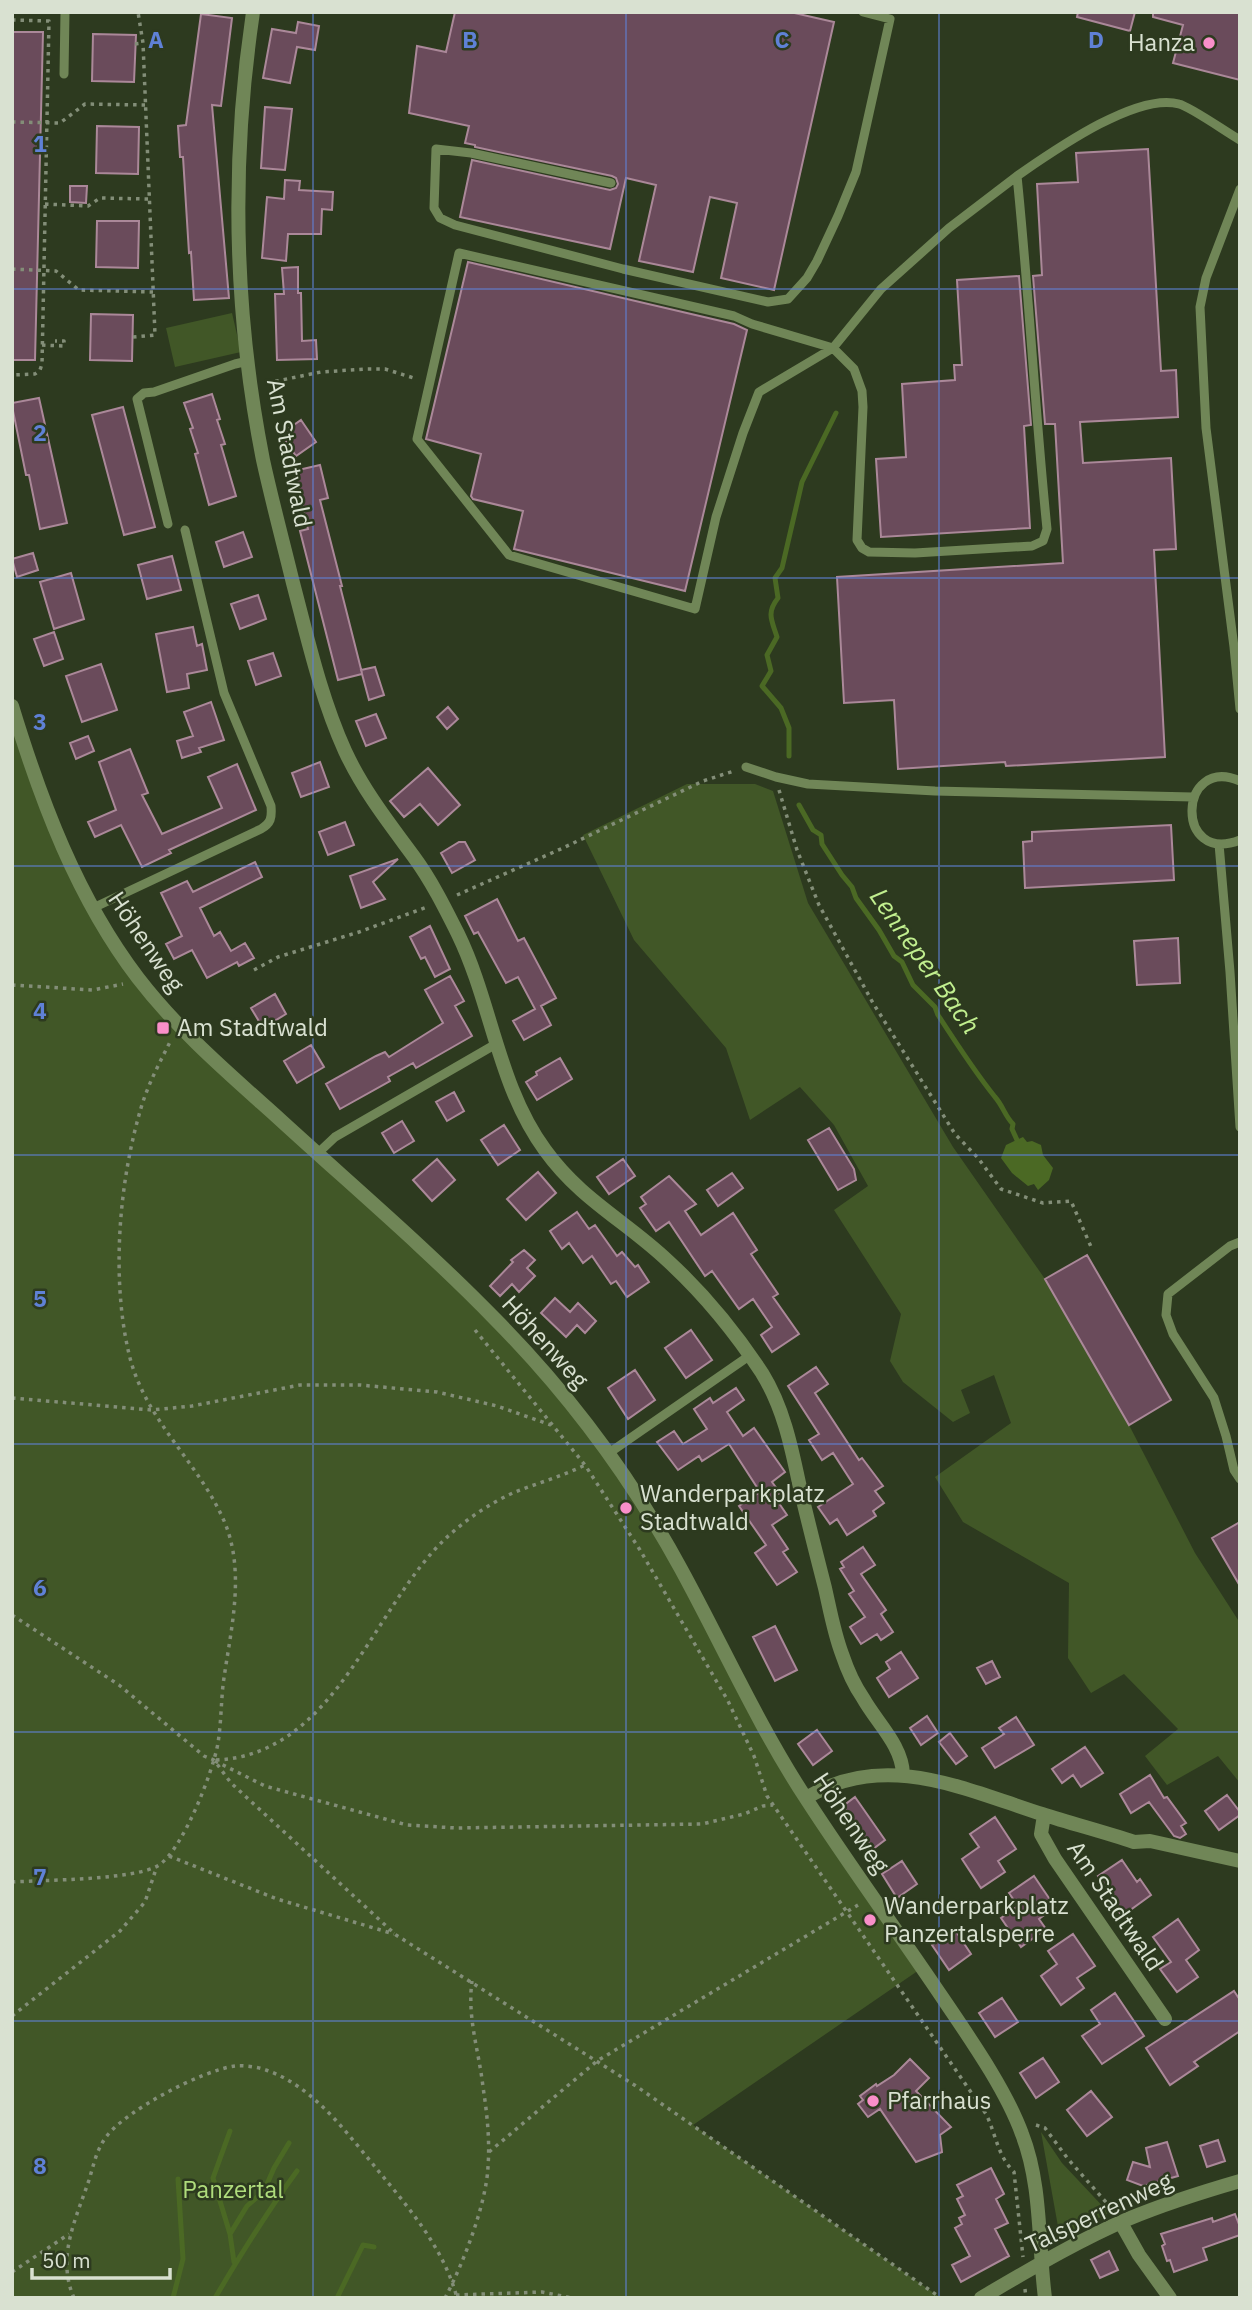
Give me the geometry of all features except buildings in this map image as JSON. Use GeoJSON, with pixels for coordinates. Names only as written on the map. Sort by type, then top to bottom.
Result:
{"type":"FeatureCollection","features":[{"type":"Feature","properties":{"kind":"street","name":"Am Stadtwald"},"geometry":{"type":"LineString","coordinates":[[253,12],[244,74],[238,218],[241,287],[251,386],[263,460],[293,580],[326,701],[344,750],[358,776],[396,835],[416,859],[441,902],[469,959],[519,1107],[534,1134],[558,1167],[587,1198],[667,1259],[721,1317],[774,1396],[788,1432],[841,1651],[862,1697],[903,1760],[903,1774]]}},
{"type":"Feature","properties":{"kind":"street","name":"Höhenweg"},"geometry":{"type":"LineString","coordinates":[[12,706],[51,821],[93,908],[137,976],[179,1026],[498,1322],[557,1388],[609,1453],[679,1565],[787,1768],[973,2044],[1015,2116],[1030,2161],[1045,2298]]}},
{"type":"Feature","properties":{"kind":"street","name":"Am Stadtwald"},"geometry":{"type":"LineString","coordinates":[[806,1798],[831,1785],[849,1780],[903,1774],[937,1780],[1134,1842],[1150,1841],[1240,1861]]}},
{"type":"Feature","properties":{"kind":"street","name":"Am Stadtwald"},"geometry":{"type":"LineString","coordinates":[[1044,1815],[1041,1833],[1055,1859],[1164,2019]]}},
{"type":"Feature","properties":{"kind":"street","name":"Talsperrenweg"},"geometry":{"type":"LineString","coordinates":[[981,2298],[1041,2263],[1121,2223],[1240,2180]]}},
{"type":"Feature","properties":{"kind":"street"},"geometry":{"type":"LineString","coordinates":[[1121,2223],[1139,2255],[1170,2298]]}},
{"type":"Feature","properties":{"kind":"lane"},"geometry":{"type":"LineString","coordinates":[[64,74],[65,12]]}},
{"type":"Feature","properties":{"kind":"lane"},"geometry":{"type":"LineString","coordinates":[[611,183],[471,153],[436,149],[434,208],[440,218],[455,225],[623,269],[768,302],[788,299],[807,278],[817,261],[856,172],[890,19],[863,12]]}},
{"type":"Feature","properties":{"kind":"lane"},"geometry":{"type":"LineString","coordinates":[[1017,176],[1046,529],[1042,541],[1032,546],[915,553],[869,552],[862,548],[857,540],[862,391],[853,369],[833,348],[734,316],[459,253],[418,439],[506,553],[516,559],[695,609],[716,517],[759,392],[833,348],[881,289],[949,228],[1017,176],[1078,134],[1149,103],[1179,104],[1240,140]]}},
{"type":"Feature","properties":{"kind":"lane"},"geometry":{"type":"LineString","coordinates":[[1240,189],[1206,278],[1200,307],[1206,428],[1240,709]]}},
{"type":"Feature","properties":{"kind":"lane"},"geometry":{"type":"LineString","coordinates":[[168,524],[137,399],[144,393],[248,361]]}},
{"type":"Feature","properties":{"kind":"lane"},"geometry":{"type":"LineString","coordinates":[[93,908],[261,830],[269,825],[272,816],[271,806],[224,692],[184,530]]}},
{"type":"Feature","properties":{"kind":"lane"},"geometry":{"type":"LineString","coordinates":[[746,767],[776,778],[808,785],[1193,797]]}},
{"type":"Feature","properties":{"kind":"lane"},"geometry":{"type":"LineString","coordinates":[[1239,778],[1220,777],[1204,784],[1193,797],[1191,817],[1194,827],[1209,841],[1219,844],[1240,841]]}},
{"type":"Feature","properties":{"kind":"lane"},"geometry":{"type":"LineString","coordinates":[[1219,844],[1240,1127]]}},
{"type":"Feature","properties":{"kind":"lane"},"geometry":{"type":"LineString","coordinates":[[317,1154],[335,1137],[496,1044]]}},
{"type":"Feature","properties":{"kind":"lane"},"geometry":{"type":"LineString","coordinates":[[1240,1242],[1230,1246],[1168,1294],[1166,1315],[1173,1334],[1214,1398],[1227,1436],[1234,1471],[1240,1479]]}},
{"type":"Feature","properties":{"kind":"lane"},"geometry":{"type":"LineString","coordinates":[[609,1453],[749,1356]]}},
{"type":"Feature","properties":{"kind":"path"},"geometry":{"type":"LineString","coordinates":[[133,337],[155,335],[142,43],[138,12]]}},
{"type":"Feature","properties":{"kind":"path"},"geometry":{"type":"LineString","coordinates":[[12,20],[49,21],[42,364],[37,373],[12,375]]}},
{"type":"Feature","properties":{"kind":"path"},"geometry":{"type":"LineString","coordinates":[[135,44],[142,43]]}},
{"type":"Feature","properties":{"kind":"path"},"geometry":{"type":"LineString","coordinates":[[12,122],[60,123],[85,104],[145,105]]}},
{"type":"Feature","properties":{"kind":"path"},"geometry":{"type":"LineString","coordinates":[[44,204],[88,206],[100,198],[149,199]]}},
{"type":"Feature","properties":{"kind":"path"},"geometry":{"type":"LineString","coordinates":[[12,269],[56,271],[79,290],[153,292]]}},
{"type":"Feature","properties":{"kind":"path"},"geometry":{"type":"LineString","coordinates":[[42,345],[64,346],[64,341],[55,341]]}},
{"type":"Feature","properties":{"kind":"path"},"geometry":{"type":"LineString","coordinates":[[251,386],[321,372],[366,369],[385,369],[431,382]]}},
{"type":"Feature","properties":{"kind":"path"},"geometry":{"type":"LineString","coordinates":[[254,970],[278,957],[359,932],[441,902],[563,848],[703,781],[746,767]]}},
{"type":"Feature","properties":{"kind":"path"},"geometry":{"type":"LineString","coordinates":[[776,778],[797,850],[819,905],[873,1003],[955,1134],[978,1158],[1001,1189],[1043,1203],[1071,1200],[1092,1249]]}},
{"type":"Feature","properties":{"kind":"path"},"geometry":{"type":"LineString","coordinates":[[12,985],[93,990],[125,983],[137,976]]}},
{"type":"Feature","properties":{"kind":"path"},"geometry":{"type":"LineString","coordinates":[[12,1882],[115,1876],[146,1871],[158,1866],[169,1856],[195,1810],[214,1760],[235,1599],[232,1545],[205,1486],[152,1410],[139,1386],[129,1356],[123,1324],[120,1262],[122,1221],[132,1145],[141,1106],[179,1026]]}},
{"type":"Feature","properties":{"kind":"path"},"geometry":{"type":"LineString","coordinates":[[475,1330],[585,1465],[701,1652],[754,1756],[767,1796],[986,2114],[999,2152],[1013,2172],[1026,2298]]}},
{"type":"Feature","properties":{"kind":"path"},"geometry":{"type":"LineString","coordinates":[[12,1398],[152,1410],[192,1406],[300,1385],[360,1385],[437,1392],[497,1406],[553,1425]]}},
{"type":"Feature","properties":{"kind":"path"},"geometry":{"type":"LineString","coordinates":[[214,1760],[236,1759],[270,1748],[308,1719],[361,1656],[429,1556],[466,1522],[512,1493],[585,1465]]}},
{"type":"Feature","properties":{"kind":"path"},"geometry":{"type":"LineString","coordinates":[[12,1615],[118,1685],[204,1756],[265,1786],[407,1825],[456,1828],[702,1824],[773,1805]]}},
{"type":"Feature","properties":{"kind":"path"},"geometry":{"type":"LineString","coordinates":[[214,1760],[231,1783],[396,1934],[597,2061],[941,2298]]}},
{"type":"Feature","properties":{"kind":"path"},"geometry":{"type":"LineString","coordinates":[[169,1856],[277,1899],[396,1934]]}},
{"type":"Feature","properties":{"kind":"path"},"geometry":{"type":"LineString","coordinates":[[12,2016],[120,1931],[145,1902],[158,1866]]}},
{"type":"Feature","properties":{"kind":"path"},"geometry":{"type":"LineString","coordinates":[[488,2152],[597,2061],[872,1897]]}},
{"type":"Feature","properties":{"kind":"path"},"geometry":{"type":"LineString","coordinates":[[445,2298],[453,2284],[485,2189],[489,2134],[470,2015],[472,1981]]}},
{"type":"Feature","properties":{"kind":"path"},"geometry":{"type":"LineString","coordinates":[[74,2298],[66,2268],[66,2250],[96,2152],[108,2134],[130,2114],[159,2095],[237,2065],[266,2070],[284,2078],[321,2105],[375,2166],[420,2223],[443,2262],[456,2296],[542,2292],[572,2298]]}},
{"type":"Feature","properties":{"kind":"path"},"geometry":{"type":"LineString","coordinates":[[1015,2116],[1045,2128],[1068,2159],[1116,2213],[1121,2223]]}},
{"type":"Feature","properties":{"kind":"path"},"geometry":{"type":"LineString","coordinates":[[12,2272],[70,2233]]}},
{"type":"Feature","properties":{"kind":"green space"},"geometry":{"type":"Polygon","coordinates":[[[232,313],[241,352],[175,367],[166,328],[232,313]]]}},
{"type":"Feature","properties":{"kind":"green space","name":"Panzertal"},"geometry":{"type":"Polygon","coordinates":[[[12,706],[93,908],[171,1018],[455,1280],[609,1453],[787,1768],[922,1968],[693,2125],[941,2298],[12,2298],[12,706]]]}},
{"type":"Feature","properties":{"kind":"green space"},"geometry":{"type":"Polygon","coordinates":[[[687,784],[755,784],[773,791],[808,903],[953,1147],[1045,1279],[1129,1425],[1195,1553],[1240,1623],[1240,1783],[1218,1756],[1167,1785],[1145,1756],[1178,1729],[1124,1674],[1091,1693],[1068,1658],[1069,1583],[963,1522],[935,1477],[1011,1423],[994,1375],[961,1390],[970,1413],[953,1422],[903,1382],[890,1361],[901,1314],[834,1210],[868,1186],[834,1125],[800,1087],[750,1120],[726,1048],[634,940],[583,835],[687,784]]]}},
{"type":"Feature","properties":{"kind":"green space"},"geometry":{"type":"Polygon","coordinates":[[[1041,2132],[1062,2163],[1109,2213],[1067,2234],[1059,2232],[1041,2132]]]}},
{"type":"Feature","properties":{"kind":"shaded area"},"geometry":{"type":"Polygon","coordinates":[[[1023,1137],[1027,1142],[1041,1145],[1043,1155],[1053,1168],[1049,1180],[1038,1190],[1034,1184],[1028,1186],[1012,1173],[1001,1158],[1006,1145],[1023,1137]]]}},
{"type":"Feature","properties":{"kind":"waterway","name":"Lenneper Bach"},"geometry":{"type":"LineString","coordinates":[[789,756],[789,728],[781,708],[762,686],[771,671],[767,655],[777,637],[771,617],[772,608],[778,598],[775,578],[782,568],[802,482],[836,413]]}},
{"type":"Feature","properties":{"kind":"waterway","name":"Lenneper Bach"},"geometry":{"type":"LineString","coordinates":[[799,805],[813,830],[821,835],[822,844],[894,956],[902,962],[913,985],[935,1007],[958,1046],[1000,1104],[1013,1124],[1012,1129],[1017,1140]]}},
{"type":"Feature","properties":{"kind":"waterway"},"geometry":{"type":"LineString","coordinates":[[230,2131],[213,2178],[230,2234],[234,2262]]}},
{"type":"Feature","properties":{"kind":"waterway"},"geometry":{"type":"LineString","coordinates":[[230,2234],[247,2206],[264,2191],[289,2143]]}},
{"type":"Feature","properties":{"kind":"waterway"},"geometry":{"type":"LineString","coordinates":[[215,2298],[297,2171]]}},
{"type":"Feature","properties":{"kind":"waterway"},"geometry":{"type":"LineString","coordinates":[[173,2298],[183,2259],[178,2179]]}},
{"type":"Feature","properties":{"kind":"waterway"},"geometry":{"type":"LineString","coordinates":[[337,2298],[363,2245],[374,2247]]}},
{"type":"Feature","properties":{"kind":"place","name":"Hanza"},"geometry":{"type":"Point","coordinates":[1209,43]}},
{"type":"Feature","properties":{"kind":"place","name":"Am Stadtwald"},"geometry":{"type":"Point","coordinates":[163,1028]}},
{"type":"Feature","properties":{"kind":"place","name":"Wanderparkplatz Stadtwald"},"geometry":{"type":"Point","coordinates":[626,1508]}},
{"type":"Feature","properties":{"kind":"place","name":"Wanderparkplatz Panzertalsperre"},"geometry":{"type":"Point","coordinates":[870,1920]}},
{"type":"Feature","properties":{"kind":"place","name":"Pfarrhaus"},"geometry":{"type":"Point","coordinates":[873,2101]}}]}
